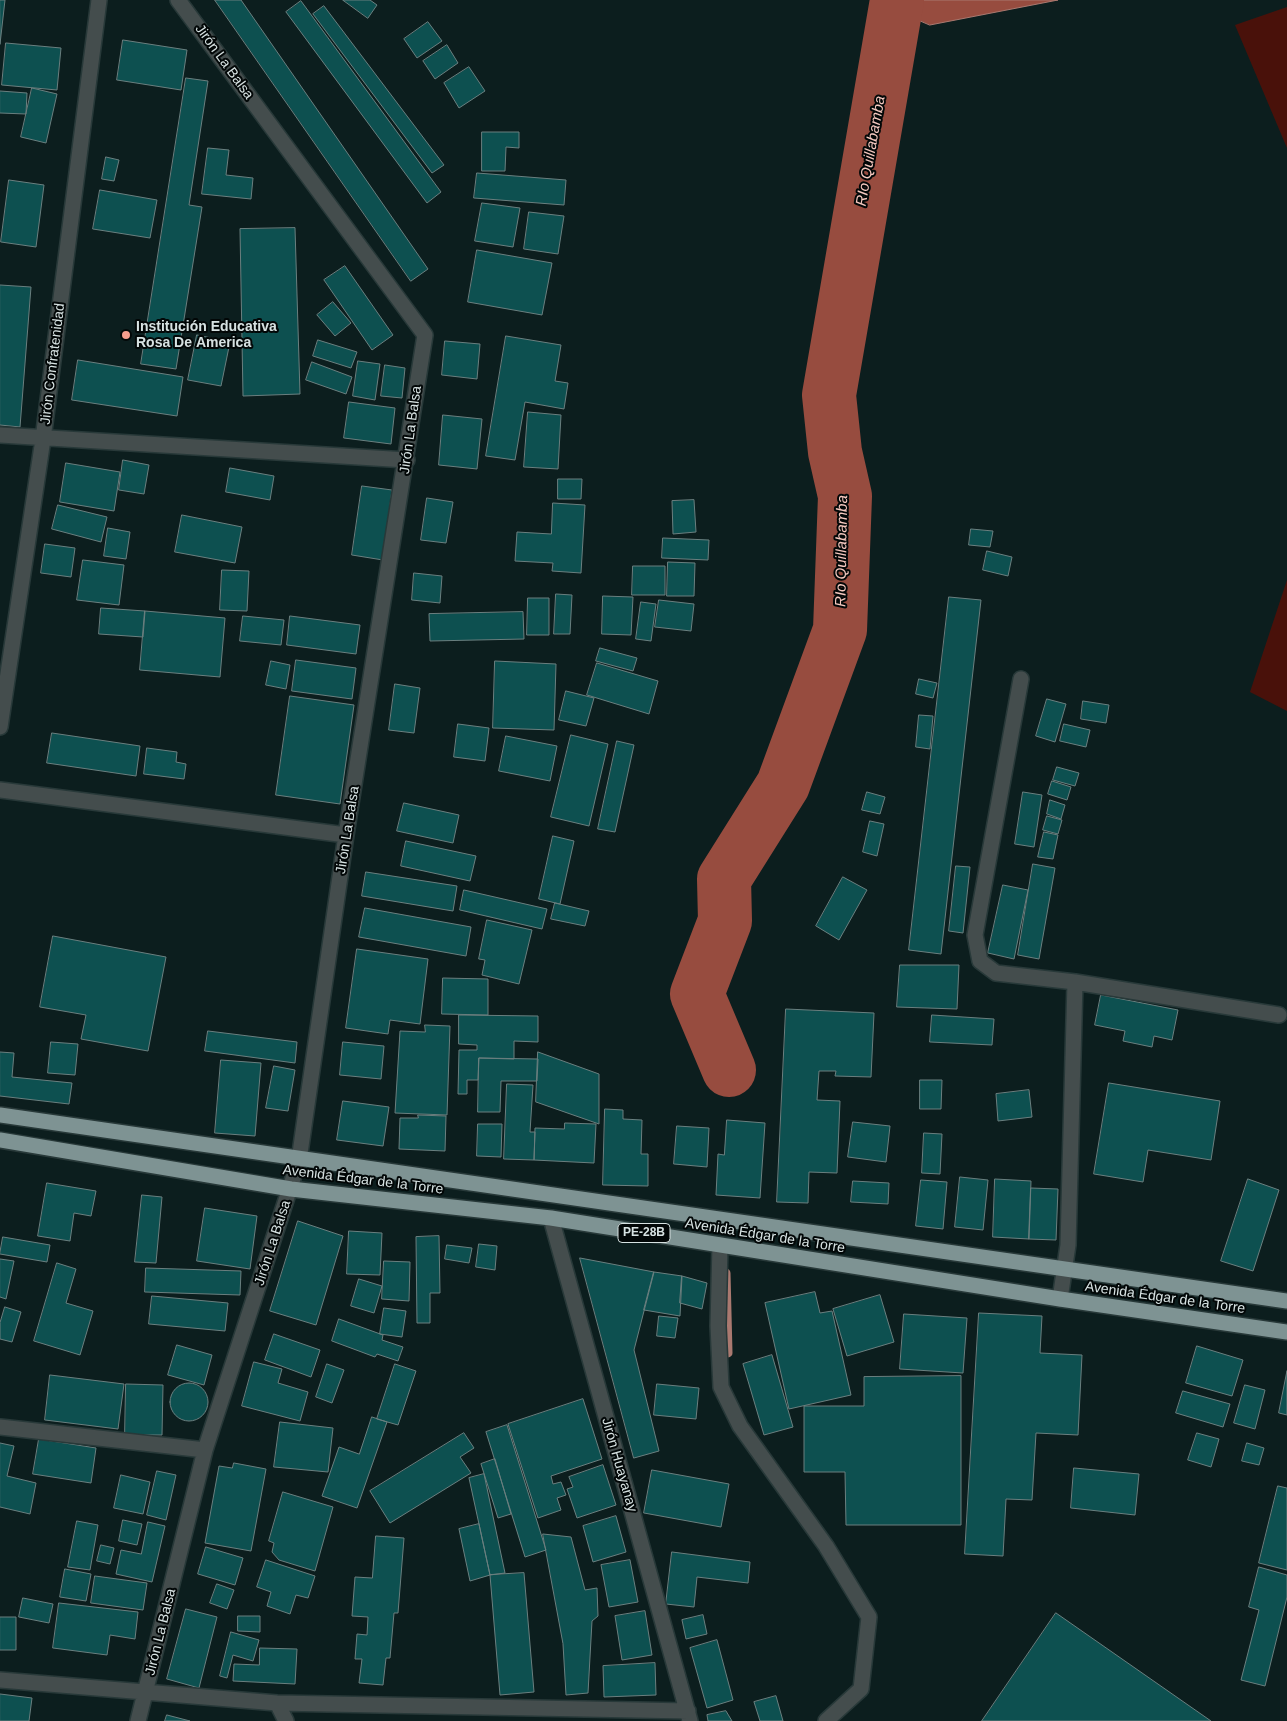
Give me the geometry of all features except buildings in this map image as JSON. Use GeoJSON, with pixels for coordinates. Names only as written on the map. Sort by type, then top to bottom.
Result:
{"type":"FeatureCollection","features":[{"type":"Feature","properties":{"kind":"highway","name":"Avenida Édgar de la Torre"},"geometry":{"type":"LineString","coordinates":[[0,1114],[299,1160],[1287,1301]]}},
{"type":"Feature","properties":{"kind":"highway","name":"Avenida Édgar de la Torre"},"geometry":{"type":"LineString","coordinates":[[0,1140],[291,1189],[551,1218],[1060,1299],[1287,1332]]}},
{"type":"Feature","properties":{"kind":"street","name":"Jirón Confratenidad"},"geometry":{"type":"LineString","coordinates":[[0,727],[43,439],[98,0]]}},
{"type":"Feature","properties":{"kind":"street","name":"Jirón La Balsa"},"geometry":{"type":"LineString","coordinates":[[138,1721],[205,1450],[299,1160],[346,835],[407,460],[425,335],[178,0]]}},
{"type":"Feature","properties":{"kind":"street"},"geometry":{"type":"LineString","coordinates":[[0,435],[407,460]]}},
{"type":"Feature","properties":{"kind":"street"},"geometry":{"type":"LineString","coordinates":[[1021,679],[975,935],[980,961],[996,973],[1075,982],[1278,1014]]}},
{"type":"Feature","properties":{"kind":"street"},"geometry":{"type":"LineString","coordinates":[[0,790],[346,835]]}},
{"type":"Feature","properties":{"kind":"street"},"geometry":{"type":"LineString","coordinates":[[1060,1299],[1068,1245],[1075,982]]}},
{"type":"Feature","properties":{"kind":"street","name":"Jirón Huayanay"},"geometry":{"type":"LineString","coordinates":[[551,1218],[689,1716]]}},
{"type":"Feature","properties":{"kind":"street"},"geometry":{"type":"LineString","coordinates":[[720,1245],[718,1326],[721,1387],[740,1426],[826,1546],[869,1617],[861,1689],[826,1721]]}},
{"type":"Feature","properties":{"kind":"street"},"geometry":{"type":"LineString","coordinates":[[0,1427],[205,1450]]}},
{"type":"Feature","properties":{"kind":"street"},"geometry":{"type":"LineString","coordinates":[[0,1680],[146,1694],[277,1703],[689,1716]]}},
{"type":"Feature","properties":{"kind":"street"},"geometry":{"type":"LineString","coordinates":[[277,1703],[286,1721]]}},
{"type":"Feature","properties":{"kind":"shaded area"},"geometry":{"type":"Polygon","coordinates":[[[872,0],[1058,0],[930,25],[872,0]]]}},
{"type":"Feature","properties":{"kind":"shaded area"},"geometry":{"type":"Polygon","coordinates":[[[1287,7],[1287,148],[1235,25],[1287,7]]]}},
{"type":"Feature","properties":{"kind":"shaded area"},"geometry":{"type":"Polygon","coordinates":[[[1287,580],[1287,711],[1250,692],[1287,580]]]}},
{"type":"Feature","properties":{"kind":"waterway","name":"RIo Quillabamba"},"geometry":{"type":"LineString","coordinates":[[729,1070],[697,994],[725,921],[724,879],[783,785],[840,630],[845,496],[835,452],[829,395],[897,0]]}},
{"type":"Feature","properties":{"kind":"waterway","name":"RIo Quillabamba"},"geometry":{"type":"LineString","coordinates":[[726,1273],[728,1353]]}},
{"type":"Feature","properties":{"kind":"place","name":"Institución Educativa Rosa De America"},"geometry":{"type":"Point","coordinates":[126,335]}}]}
